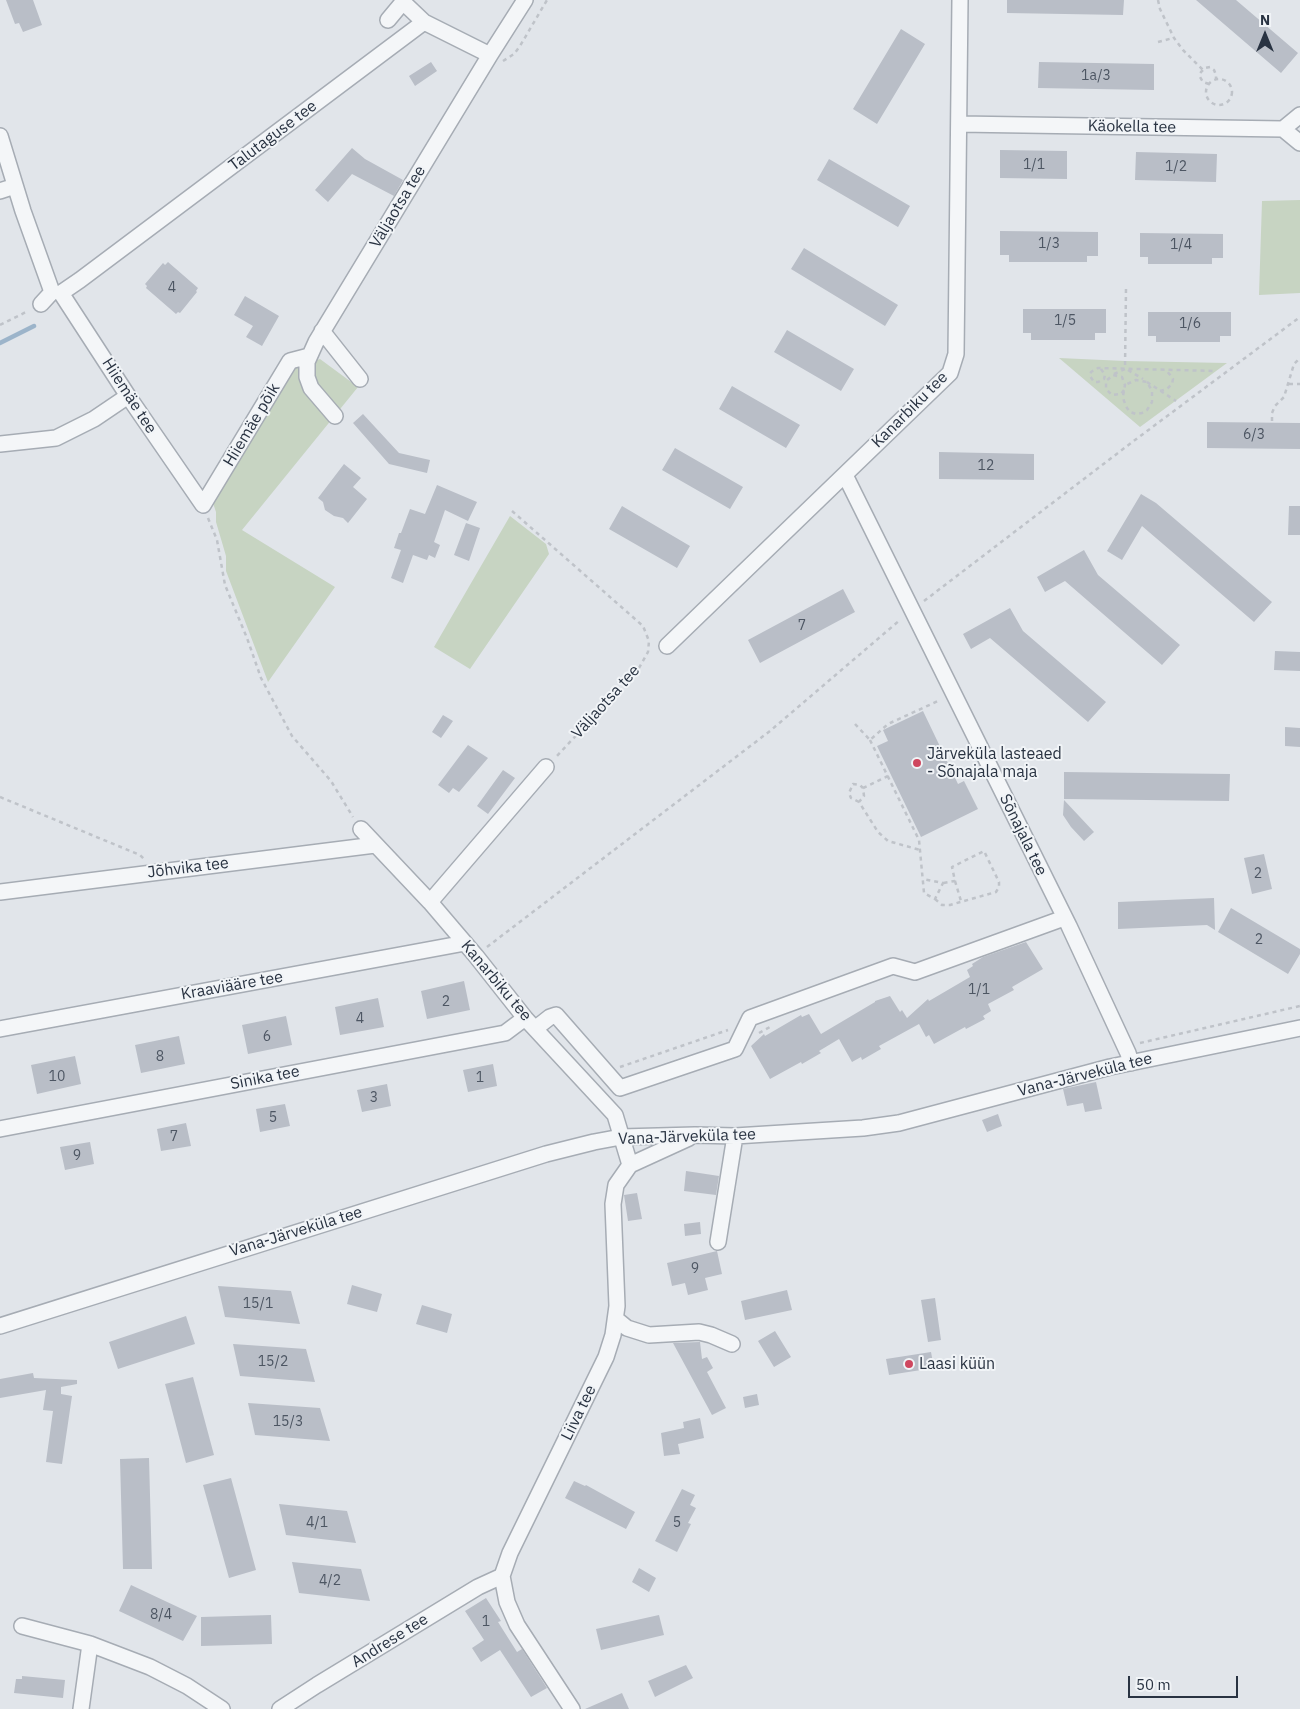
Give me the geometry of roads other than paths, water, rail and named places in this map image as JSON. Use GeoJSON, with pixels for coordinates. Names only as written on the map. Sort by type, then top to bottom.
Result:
{"type":"FeatureCollection","features":[{"type":"Feature","properties":{"kind":"street","name":"Väljaotsa tee"},"geometry":{"type":"LineString","coordinates":[[335,416],[311,388],[307,377],[309,356],[322,331],[525,0]]}},
{"type":"Feature","properties":{"kind":"street","name":"Kanarbiku tee"},"geometry":{"type":"LineString","coordinates":[[668,646],[950,373],[956,354],[960,0]]}},
{"type":"Feature","properties":{"kind":"street"},"geometry":{"type":"LineString","coordinates":[[388,20],[404,1],[424,22],[487,60]]}},
{"type":"Feature","properties":{"kind":"street","name":"Talutaguse tee"},"geometry":{"type":"LineString","coordinates":[[57,292],[88,275],[424,22]]}},
{"type":"Feature","properties":{"kind":"street"},"geometry":{"type":"LineString","coordinates":[[1300,115],[1283,129],[1300,143]]}},
{"type":"Feature","properties":{"kind":"street","name":"Käokella tee"},"geometry":{"type":"LineString","coordinates":[[959,124],[1283,129]]}},
{"type":"Feature","properties":{"kind":"street","name":"Hiiemäe tee"},"geometry":{"type":"LineString","coordinates":[[0,136],[15,186],[57,292],[203,505]]}},
{"type":"Feature","properties":{"kind":"street"},"geometry":{"type":"LineString","coordinates":[[0,191],[15,186]]}},
{"type":"Feature","properties":{"kind":"street"},"geometry":{"type":"LineString","coordinates":[[41,304],[57,292]]}},
{"type":"Feature","properties":{"kind":"street"},"geometry":{"type":"LineString","coordinates":[[322,331],[360,379]]}},
{"type":"Feature","properties":{"kind":"street","name":"Hiiemäe põik"},"geometry":{"type":"LineString","coordinates":[[203,505],[290,361],[309,356]]}},
{"type":"Feature","properties":{"kind":"street"},"geometry":{"type":"LineString","coordinates":[[0,444],[56,438],[94,419],[128,396]]}},
{"type":"Feature","properties":{"kind":"street","name":"Sõnajala tee"},"geometry":{"type":"LineString","coordinates":[[845,475],[1064,918],[1126,1048],[1131,1063]]}},
{"type":"Feature","properties":{"kind":"street"},"geometry":{"type":"LineString","coordinates":[[430,902],[546,767]]}},
{"type":"Feature","properties":{"kind":"street","name":"Kanarbiku tee"},"geometry":{"type":"LineString","coordinates":[[361,829],[430,902],[530,1023],[615,1115],[630,1165]]}},
{"type":"Feature","properties":{"kind":"street","name":"Jõhvika tee"},"geometry":{"type":"LineString","coordinates":[[0,892],[375,844]]}},
{"type":"Feature","properties":{"kind":"street","name":"Sinika tee"},"geometry":{"type":"LineString","coordinates":[[0,1129],[505,1033],[556,1015],[620,1088],[735,1049],[750,1018],[893,966],[914,972],[1064,918]]}},
{"type":"Feature","properties":{"kind":"street","name":"Kraaviääre tee"},"geometry":{"type":"LineString","coordinates":[[0,1029],[465,943]]}},
{"type":"Feature","properties":{"kind":"street","name":"Vana-Järveküla tee"},"geometry":{"type":"LineString","coordinates":[[0,1326],[546,1154],[621,1137],[735,1136],[863,1128],[899,1123],[1082,1074],[1300,1028]]}},
{"type":"Feature","properties":{"kind":"street"},"geometry":{"type":"LineString","coordinates":[[630,1165],[695,1135]]}},
{"type":"Feature","properties":{"kind":"street"},"geometry":{"type":"LineString","coordinates":[[718,1242],[735,1136]]}},
{"type":"Feature","properties":{"kind":"street","name":"Liiva tee"},"geometry":{"type":"LineString","coordinates":[[502,1576],[510,1553],[606,1357],[616,1319],[617,1306],[612,1204],[616,1185],[630,1165]]}},
{"type":"Feature","properties":{"kind":"street"},"geometry":{"type":"LineString","coordinates":[[616,1319],[627,1328],[649,1335],[699,1332],[732,1344]]}},
{"type":"Feature","properties":{"kind":"street"},"geometry":{"type":"LineString","coordinates":[[502,1576],[507,1602],[517,1625],[572,1709]]}},
{"type":"Feature","properties":{"kind":"street","name":"Andrese tee"},"geometry":{"type":"LineString","coordinates":[[280,1709],[478,1587],[502,1576]]}},
{"type":"Feature","properties":{"kind":"street"},"geometry":{"type":"LineString","coordinates":[[22,1626],[90,1644],[150,1667],[187,1686],[222,1709]]}},
{"type":"Feature","properties":{"kind":"street"},"geometry":{"type":"LineString","coordinates":[[81,1709],[90,1644]]}},
{"type":"Feature","properties":{"kind":"waterway"},"geometry":{"type":"LineString","coordinates":[[0,343],[34,326]]}},
{"type":"Feature","properties":{"kind":"place","name":"Järveküla lasteaed - Sõnajala maja"},"geometry":{"type":"Point","coordinates":[917,763]}},
{"type":"Feature","properties":{"kind":"place","name":"Laasi küün"},"geometry":{"type":"Point","coordinates":[909,1364]}}]}
